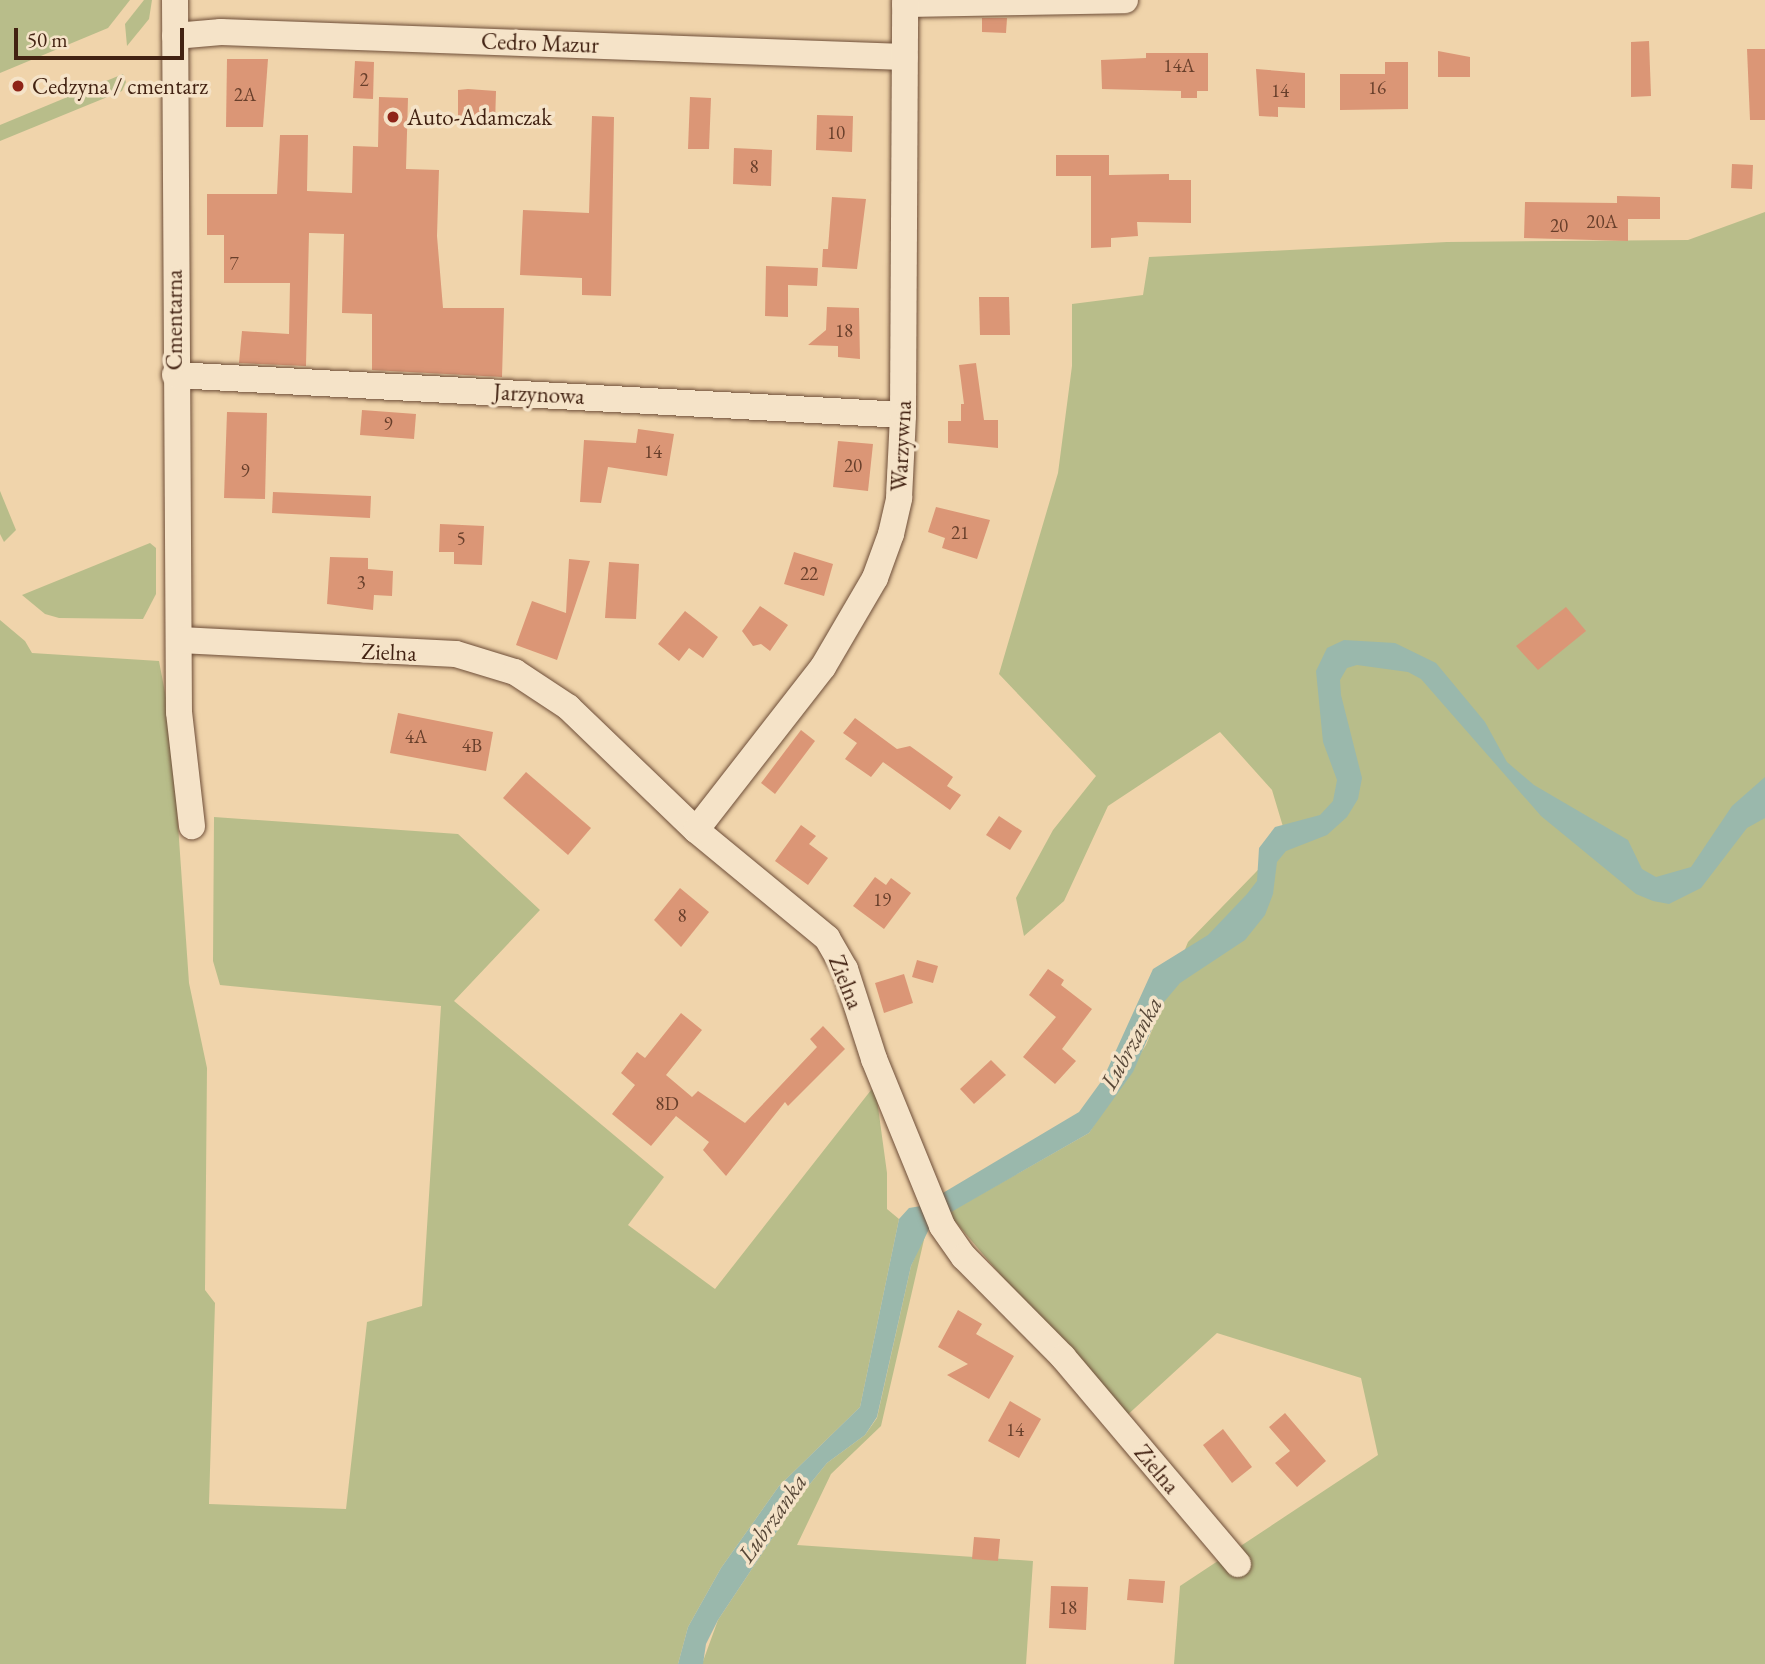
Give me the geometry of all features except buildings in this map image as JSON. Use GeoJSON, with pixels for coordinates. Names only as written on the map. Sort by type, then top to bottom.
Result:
{"type":"FeatureCollection","features":[{"type":"Feature","properties":{"kind":"street","name":"Cmentarna"},"geometry":{"type":"LineString","coordinates":[[175,0],[175,375],[179,712],[192,826]]}},
{"type":"Feature","properties":{"kind":"street"},"geometry":{"type":"LineString","coordinates":[[905,2],[1125,0]]}},
{"type":"Feature","properties":{"kind":"street","name":"Warzywna"},"geometry":{"type":"LineString","coordinates":[[696,830],[823,667],[875,578],[899,498],[904,415],[905,2]]}},
{"type":"Feature","properties":{"kind":"street","name":"Cedro Mazur"},"geometry":{"type":"LineString","coordinates":[[175,36],[222,32],[905,57]]}},
{"type":"Feature","properties":{"kind":"street","name":"Jarzynowa"},"geometry":{"type":"LineString","coordinates":[[175,375],[904,415]]}},
{"type":"Feature","properties":{"kind":"street","name":"Zielna"},"geometry":{"type":"LineString","coordinates":[[180,640],[456,654],[515,672],[568,707],[696,830],[827,938],[845,969],[874,1059],[942,1226],[964,1257],[1063,1357],[1238,1564]]}},
{"type":"Feature","properties":{"kind":"green space"},"geometry":{"type":"Polygon","coordinates":[[[0,0],[130,0],[108,28],[0,73],[0,0]]]}},
{"type":"Feature","properties":{"kind":"green space"},"geometry":{"type":"Polygon","coordinates":[[[144,0],[152,0],[149,19],[127,46],[125,24],[144,0]]]}},
{"type":"Feature","properties":{"kind":"green space"},"geometry":{"type":"Polygon","coordinates":[[[123,74],[126,82],[122,91],[0,141],[0,125],[123,74]]]}},
{"type":"Feature","properties":{"kind":"green space"},"geometry":{"type":"Polygon","coordinates":[[[1765,212],[1765,1664],[1174,1664],[1180,1586],[1378,1455],[1361,1378],[1217,1333],[1123,1419],[948,1213],[1089,1133],[1146,1045],[1188,942],[1287,840],[1272,790],[1220,732],[1108,806],[1064,901],[1024,936],[1016,898],[1053,830],[1096,776],[999,674],[1058,473],[1072,366],[1072,304],[1143,295],[1149,257],[1447,242],[1688,240],[1765,212]]]}},
{"type":"Feature","properties":{"kind":"green space"},"geometry":{"type":"Polygon","coordinates":[[[0,491],[16,530],[4,542],[0,534],[0,491]]]}},
{"type":"Feature","properties":{"kind":"green space"},"geometry":{"type":"Polygon","coordinates":[[[150,543],[156,548],[156,594],[143,619],[59,618],[45,614],[22,595],[150,543]]]}},
{"type":"Feature","properties":{"kind":"green space"},"geometry":{"type":"Polygon","coordinates":[[[0,620],[25,641],[32,653],[159,661],[171,724],[189,983],[207,1068],[205,1290],[215,1303],[209,1504],[346,1509],[367,1322],[422,1306],[441,1006],[220,985],[213,961],[214,817],[458,834],[540,910],[454,1001],[664,1177],[628,1225],[715,1289],[875,1085],[887,1173],[887,1209],[899,1219],[860,1407],[779,1486],[721,1568],[688,1627],[678,1664],[0,1664],[0,620]]]}},
{"type":"Feature","properties":{"kind":"green space"},"geometry":{"type":"Polygon","coordinates":[[[926,1231],[881,1426],[831,1474],[797,1545],[1033,1561],[1026,1664],[702,1664],[718,1620],[801,1495],[827,1463],[865,1435],[877,1418],[911,1266],[926,1231]]]}},
{"type":"Feature","properties":{"kind":"water","name":"Lubrzanka"},"geometry":{"type":"Polygon","coordinates":[[[1344,640],[1395,643],[1436,663],[1485,722],[1507,762],[1534,785],[1628,840],[1642,869],[1656,877],[1691,867],[1732,806],[1765,777],[1765,818],[1747,828],[1701,888],[1669,904],[1653,901],[1636,894],[1541,816],[1421,679],[1408,672],[1357,665],[1347,668],[1340,680],[1341,695],[1362,778],[1358,799],[1347,817],[1327,835],[1286,851],[1277,862],[1273,894],[1265,915],[1245,940],[1180,983],[1164,1002],[1133,1072],[1089,1133],[932,1223],[911,1266],[877,1417],[865,1435],[827,1463],[801,1495],[718,1620],[706,1644],[703,1664],[678,1664],[688,1627],[721,1568],[779,1486],[860,1407],[899,1219],[909,1208],[921,1206],[1079,1112],[1103,1079],[1153,969],[1208,935],[1247,894],[1257,881],[1259,848],[1275,827],[1320,815],[1333,801],[1337,780],[1323,742],[1316,671],[1327,648],[1344,640]]]}},
{"type":"Feature","properties":{"kind":"place","name":"Cedzyna / cmentarz"},"geometry":{"type":"Point","coordinates":[18,86]}},
{"type":"Feature","properties":{"kind":"place","name":"Auto-Adamczak"},"geometry":{"type":"Point","coordinates":[393,117]}}]}
